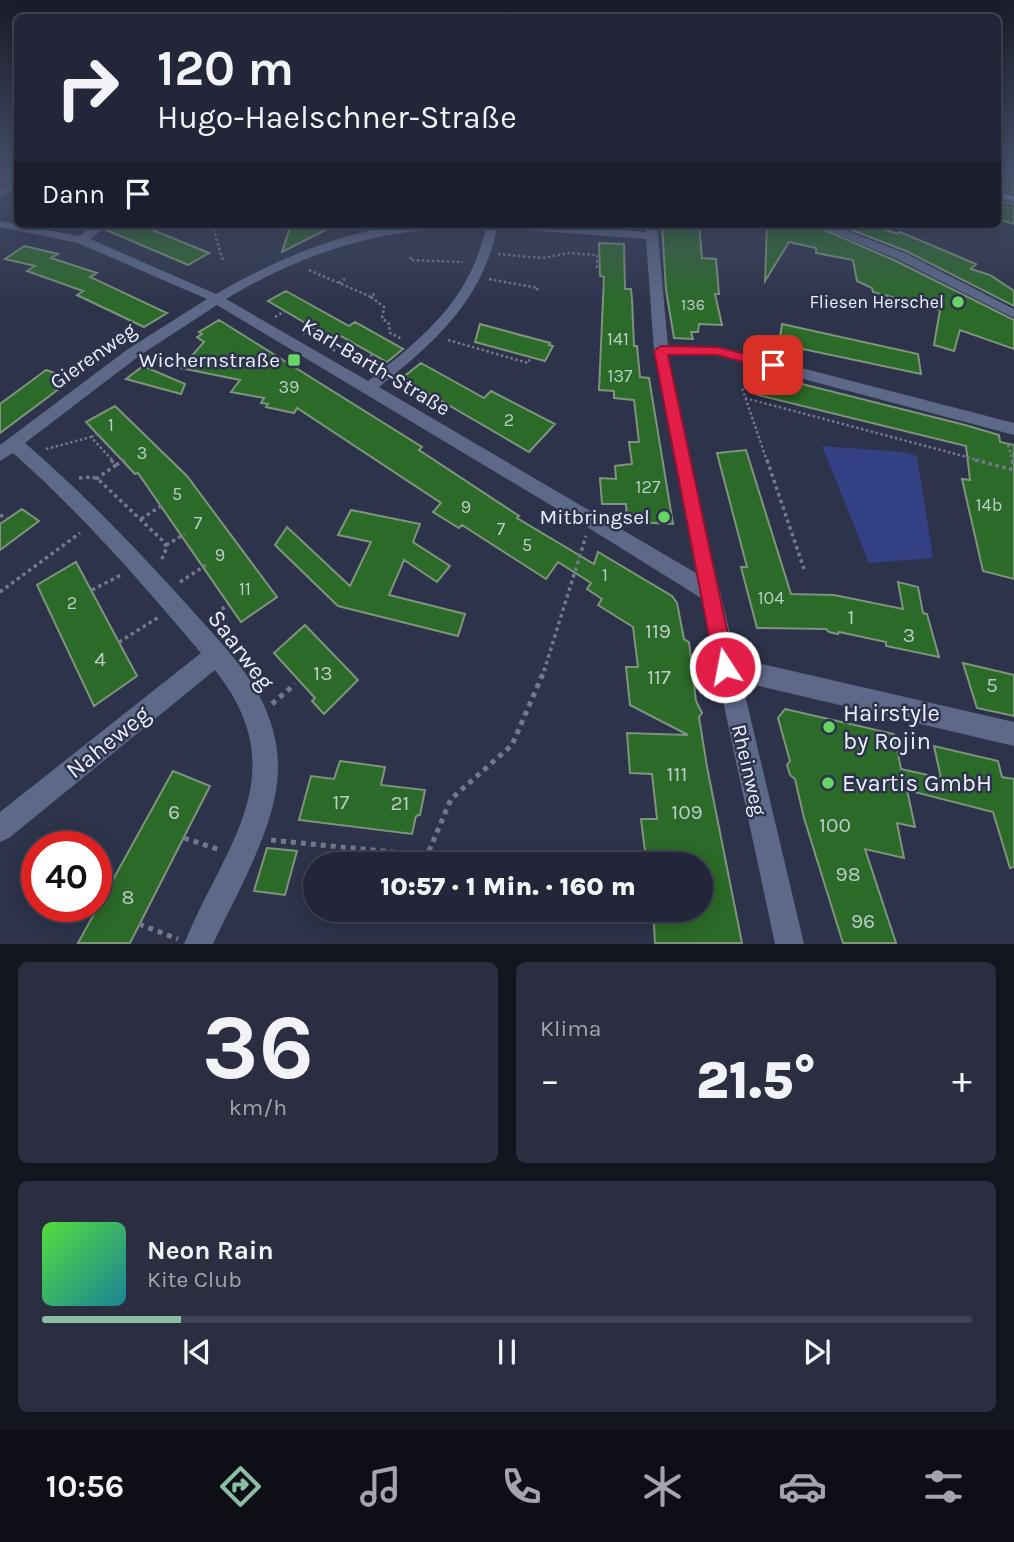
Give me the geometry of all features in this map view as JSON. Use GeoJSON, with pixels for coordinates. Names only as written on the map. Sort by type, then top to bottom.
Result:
{"type":"FeatureCollection","features":[{"type":"Feature","properties":{"kind":"street","name":"Karl-Barth-Straße"},"geometry":{"type":"LineString","coordinates":[[20,228],[82,240],[215,299],[591,519],[709,592]]}},
{"type":"Feature","properties":{"kind":"street"},"geometry":{"type":"LineString","coordinates":[[82,240],[98,228]]}},
{"type":"Feature","properties":{"kind":"street","name":"Gierenweg"},"geometry":{"type":"LineString","coordinates":[[13,451],[114,367],[215,299],[292,262],[382,228]]}},
{"type":"Feature","properties":{"kind":"street"},"geometry":{"type":"LineString","coordinates":[[368,389],[419,348],[459,306],[484,258],[491,228]]}},
{"type":"Feature","properties":{"kind":"street","name":"Gierenweg"},"geometry":{"type":"LineString","coordinates":[[587,228],[651,230]]}},
{"type":"Feature","properties":{"kind":"street"},"geometry":{"type":"LineString","coordinates":[[830,228],[910,261],[1014,314]]}},
{"type":"Feature","properties":{"kind":"street","name":"Rheinweg"},"geometry":{"type":"LineString","coordinates":[[651,230],[661,351],[725,667],[790,943]]}},
{"type":"Feature","properties":{"kind":"street"},"geometry":{"type":"LineString","coordinates":[[661,351],[717,351],[1014,429]]}},
{"type":"Feature","properties":{"kind":"street","name":"Saarweg"},"geometry":{"type":"LineString","coordinates":[[13,451],[57,483],[157,586],[216,655],[248,697],[258,717],[263,739],[265,778],[243,847],[198,943]]}},
{"type":"Feature","properties":{"kind":"street","name":"Naheweg"},"geometry":{"type":"LineString","coordinates":[[0,829],[216,655]]}},
{"type":"Feature","properties":{"kind":"street"},"geometry":{"type":"LineString","coordinates":[[725,667],[1014,734]]}},
{"type":"Feature","properties":{"kind":"path"},"geometry":{"type":"LineString","coordinates":[[213,228],[223,261]]}},
{"type":"Feature","properties":{"kind":"path"},"geometry":{"type":"LineString","coordinates":[[275,229],[281,228]]}},
{"type":"Feature","properties":{"kind":"path"},"geometry":{"type":"LineString","coordinates":[[411,257],[410,260],[446,260],[523,254],[543,258],[569,253],[597,255],[597,268]]}},
{"type":"Feature","properties":{"kind":"path"},"geometry":{"type":"LineString","coordinates":[[292,262],[371,297],[384,307],[382,318],[389,324],[390,332],[419,348]]}},
{"type":"Feature","properties":{"kind":"path"},"geometry":{"type":"LineString","coordinates":[[476,277],[538,288],[536,292]]}},
{"type":"Feature","properties":{"kind":"path"},"geometry":{"type":"LineString","coordinates":[[338,283],[345,279]]}},
{"type":"Feature","properties":{"kind":"path"},"geometry":{"type":"LineString","coordinates":[[371,297],[376,292]]}},
{"type":"Feature","properties":{"kind":"path"},"geometry":{"type":"LineString","coordinates":[[433,335],[528,363],[531,357]]}},
{"type":"Feature","properties":{"kind":"path"},"geometry":{"type":"LineString","coordinates":[[472,347],[475,342]]}},
{"type":"Feature","properties":{"kind":"path"},"geometry":{"type":"LineString","coordinates":[[747,358],[755,381],[752,386],[742,388],[804,569]]}},
{"type":"Feature","properties":{"kind":"path"},"geometry":{"type":"LineString","coordinates":[[745,398],[1014,470]]}},
{"type":"Feature","properties":{"kind":"path"},"geometry":{"type":"LineString","coordinates":[[13,451],[91,437],[100,432]]}},
{"type":"Feature","properties":{"kind":"path"},"geometry":{"type":"LineString","coordinates":[[91,437],[116,465]]}},
{"type":"Feature","properties":{"kind":"path"},"geometry":{"type":"LineString","coordinates":[[96,479],[126,459]]}},
{"type":"Feature","properties":{"kind":"path"},"geometry":{"type":"LineString","coordinates":[[57,483],[93,477],[166,545]]}},
{"type":"Feature","properties":{"kind":"path"},"geometry":{"type":"LineString","coordinates":[[141,519],[164,504]]}},
{"type":"Feature","properties":{"kind":"path"},"geometry":{"type":"LineString","coordinates":[[0,514],[7,519]]}},
{"type":"Feature","properties":{"kind":"path"},"geometry":{"type":"LineString","coordinates":[[184,838],[243,847],[424,855],[429,851],[451,799],[512,745],[551,656],[591,519]]}},
{"type":"Feature","properties":{"kind":"path"},"geometry":{"type":"LineString","coordinates":[[0,592],[97,522]]}},
{"type":"Feature","properties":{"kind":"path"},"geometry":{"type":"LineString","coordinates":[[119,642],[157,586],[166,545],[185,534]]}},
{"type":"Feature","properties":{"kind":"path"},"geometry":{"type":"LineString","coordinates":[[92,590],[157,586],[206,565]]}},
{"type":"Feature","properties":{"kind":"path"},"geometry":{"type":"LineString","coordinates":[[258,717],[295,684]]}},
{"type":"Feature","properties":{"kind":"path"},"geometry":{"type":"LineString","coordinates":[[139,925],[190,943]]}},
{"type":"Feature","properties":{"kind":"shaded area"},"geometry":{"type":"Polygon","coordinates":[[[822,446],[903,452],[917,456],[933,558],[869,563],[822,446]]]}},
{"type":"Feature","properties":{"kind":"building"},"geometry":{"type":"Polygon","coordinates":[[[1001,219],[1014,219],[1014,224],[1001,220],[1001,219]]]}},
{"type":"Feature","properties":{"kind":"building"},"geometry":{"type":"Polygon","coordinates":[[[148,228],[209,253],[188,265],[106,230],[148,228]]]}},
{"type":"Feature","properties":{"kind":"building"},"geometry":{"type":"Polygon","coordinates":[[[290,228],[329,228],[282,252],[290,228]]]}},
{"type":"Feature","properties":{"kind":"building"},"geometry":{"type":"Polygon","coordinates":[[[662,228],[699,228],[702,258],[716,259],[719,294],[715,294],[722,325],[699,324],[698,332],[691,332],[693,339],[674,338],[666,290],[662,228]]]}},
{"type":"Feature","properties":{"kind":"building"},"geometry":{"type":"Polygon","coordinates":[[[767,228],[820,228],[896,261],[1014,320],[1014,349],[960,330],[954,351],[934,345],[940,310],[873,292],[872,288],[857,281],[853,260],[816,253],[816,248],[789,242],[765,281],[767,228]]]}},
{"type":"Feature","properties":{"kind":"building"},"geometry":{"type":"Polygon","coordinates":[[[846,228],[881,228],[897,234],[900,232],[976,264],[971,269],[990,275],[1014,291],[1014,306],[906,251],[846,228]]]}},
{"type":"Feature","properties":{"kind":"building"},"geometry":{"type":"Polygon","coordinates":[[[599,243],[624,244],[625,289],[631,289],[634,346],[637,346],[640,377],[649,378],[673,524],[633,522],[627,519],[626,504],[602,504],[600,478],[616,479],[615,466],[632,464],[629,442],[639,442],[634,400],[614,398],[614,391],[599,390],[604,277],[600,276],[599,243]]]}},
{"type":"Feature","properties":{"kind":"building"},"geometry":{"type":"Polygon","coordinates":[[[24,246],[58,254],[51,258],[97,273],[90,277],[167,313],[144,327],[77,295],[83,291],[27,271],[35,266],[5,259],[24,246]]]}},
{"type":"Feature","properties":{"kind":"building"},"geometry":{"type":"Polygon","coordinates":[[[286,291],[349,326],[355,322],[403,349],[387,362],[337,334],[331,338],[268,301],[286,291]]]}},
{"type":"Feature","properties":{"kind":"building"},"geometry":{"type":"Polygon","coordinates":[[[219,320],[422,447],[419,450],[519,516],[517,518],[594,564],[598,552],[672,596],[677,603],[684,639],[689,642],[696,701],[702,713],[699,717],[707,767],[742,943],[655,943],[654,922],[713,922],[713,852],[645,851],[641,819],[657,819],[652,774],[630,773],[627,733],[688,735],[630,705],[626,667],[638,667],[633,627],[598,605],[602,599],[587,589],[591,583],[558,562],[546,579],[462,525],[459,528],[433,512],[441,503],[297,408],[294,413],[266,407],[268,404],[261,403],[264,398],[231,392],[240,380],[181,368],[204,342],[197,337],[202,334],[199,332],[219,320]]]}},
{"type":"Feature","properties":{"kind":"building"},"geometry":{"type":"Polygon","coordinates":[[[480,324],[553,346],[545,361],[475,342],[480,324]]]}},
{"type":"Feature","properties":{"kind":"building"},"geometry":{"type":"Polygon","coordinates":[[[782,324],[918,354],[921,374],[779,344],[782,324]]]}},
{"type":"Feature","properties":{"kind":"building"},"geometry":{"type":"Polygon","coordinates":[[[421,363],[484,398],[491,391],[555,424],[529,452],[402,378],[421,363]]]}},
{"type":"Feature","properties":{"kind":"building"},"geometry":{"type":"Polygon","coordinates":[[[143,366],[185,384],[181,394],[126,379],[143,366]]]}},
{"type":"Feature","properties":{"kind":"building"},"geometry":{"type":"Polygon","coordinates":[[[46,370],[72,379],[0,433],[0,404],[46,370]]]}},
{"type":"Feature","properties":{"kind":"building"},"geometry":{"type":"Polygon","coordinates":[[[762,374],[965,425],[999,435],[1000,442],[1014,445],[1014,579],[983,571],[962,479],[970,480],[966,446],[758,395],[762,374]]]}},
{"type":"Feature","properties":{"kind":"building"},"geometry":{"type":"Polygon","coordinates":[[[115,406],[187,476],[277,597],[241,622],[138,473],[135,474],[86,422],[115,406]]]}},
{"type":"Feature","properties":{"kind":"building"},"geometry":{"type":"Polygon","coordinates":[[[746,450],[791,594],[834,595],[903,609],[898,582],[918,587],[923,613],[927,614],[939,657],[886,646],[886,642],[829,632],[826,629],[757,628],[741,567],[747,567],[717,453],[746,450]]]}},
{"type":"Feature","properties":{"kind":"building"},"geometry":{"type":"Polygon","coordinates":[[[22,509],[39,521],[0,550],[0,524],[22,509]]]}},
{"type":"Feature","properties":{"kind":"building"},"geometry":{"type":"Polygon","coordinates":[[[351,510],[420,524],[413,542],[450,566],[437,582],[404,560],[389,595],[465,614],[458,636],[338,606],[275,545],[287,527],[350,586],[371,542],[338,535],[351,510]]]}},
{"type":"Feature","properties":{"kind":"building"},"geometry":{"type":"Polygon","coordinates":[[[76,562],[137,676],[94,706],[37,585],[76,562]]]}},
{"type":"Feature","properties":{"kind":"building"},"geometry":{"type":"Polygon","coordinates":[[[305,625],[358,680],[324,714],[312,701],[315,698],[274,653],[305,625]]]}},
{"type":"Feature","properties":{"kind":"building"},"geometry":{"type":"Polygon","coordinates":[[[963,663],[1014,675],[1014,716],[977,708],[963,663]]]}},
{"type":"Feature","properties":{"kind":"building"},"geometry":{"type":"Polygon","coordinates":[[[785,709],[894,734],[901,769],[941,778],[934,746],[998,761],[1002,777],[1014,779],[1014,867],[1010,868],[993,812],[907,790],[915,827],[897,823],[904,858],[865,849],[896,943],[843,943],[804,818],[795,779],[790,775],[787,765],[790,761],[778,718],[785,709]]]}},
{"type":"Feature","properties":{"kind":"building"},"geometry":{"type":"Polygon","coordinates":[[[340,761],[385,767],[381,785],[425,790],[420,815],[416,816],[412,834],[299,820],[311,776],[334,779],[340,761]]]}},
{"type":"Feature","properties":{"kind":"building"},"geometry":{"type":"Polygon","coordinates":[[[173,771],[210,786],[130,943],[78,943],[90,922],[112,922],[112,881],[173,771]]]}},
{"type":"Feature","properties":{"kind":"building"},"geometry":{"type":"Polygon","coordinates":[[[267,848],[297,851],[285,895],[254,891],[267,848]]]}},
{"type":"Feature","properties":{"kind":"place","name":"Fliesen Herschel"},"geometry":{"type":"Point","coordinates":[958,302]}},
{"type":"Feature","properties":{"kind":"place","name":"Wichernstraße"},"geometry":{"type":"Point","coordinates":[294,360]}},
{"type":"Feature","properties":{"kind":"place","name":"Mitbringsel"},"geometry":{"type":"Point","coordinates":[664,517]}},
{"type":"Feature","properties":{"kind":"place","name":"Hairstyle by Rojin"},"geometry":{"type":"Point","coordinates":[829,727]}},
{"type":"Feature","properties":{"kind":"place","name":"Evartis GmbH"},"geometry":{"type":"Point","coordinates":[828,783]}},
{"type":"Feature","properties":{"kind":"route"},"geometry":{"type":"LineString","coordinates":[[725,667],[661,351],[717,351],[773,365]]}}]}
